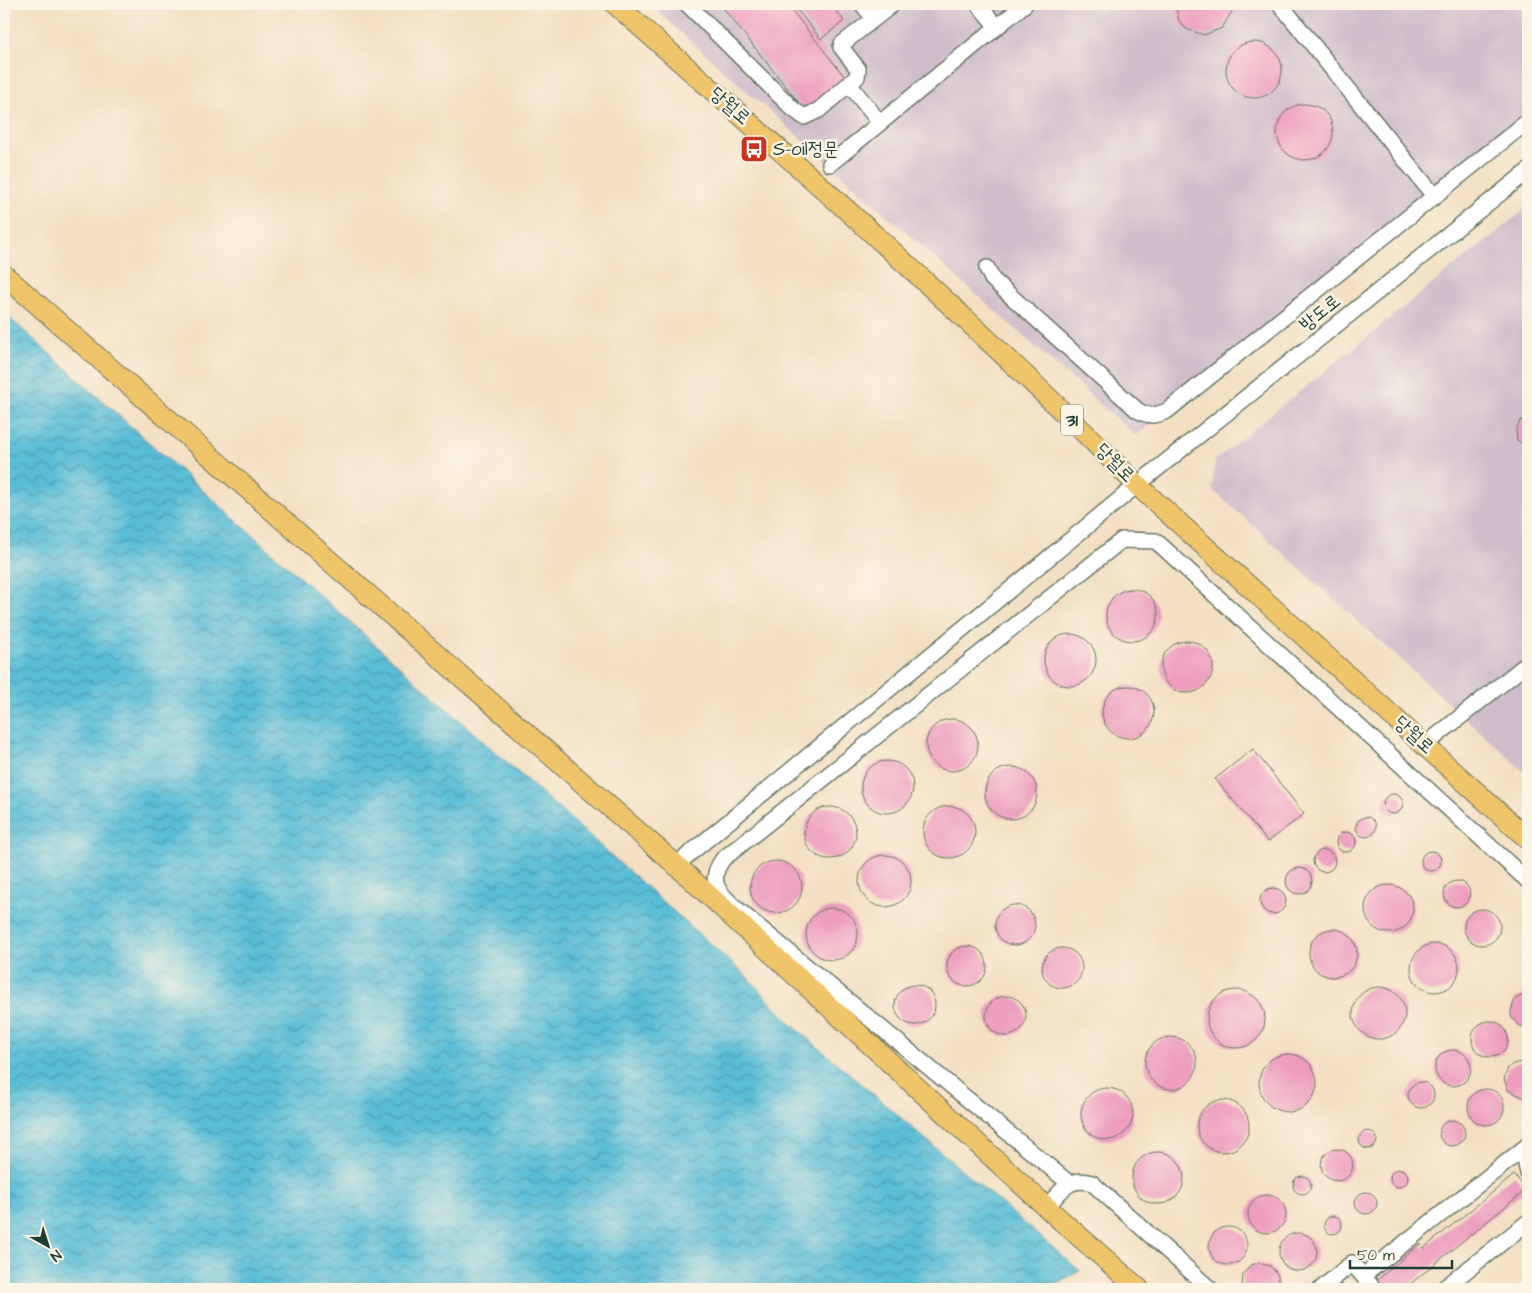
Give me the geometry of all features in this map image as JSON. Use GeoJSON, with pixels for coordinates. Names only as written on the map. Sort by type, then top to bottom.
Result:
{"type":"FeatureCollection","features":[{"type":"Feature","properties":{"kind":"main road","name":"당월로"},"geometry":{"type":"LineString","coordinates":[[615,4],[798,165],[1076,424],[1137,485],[1528,839]]}},
{"type":"Feature","properties":{"kind":"main road"},"geometry":{"type":"LineString","coordinates":[[4,275],[676,865],[1046,1207],[1139,1289]]}},
{"type":"Feature","properties":{"kind":"street"},"geometry":{"type":"LineString","coordinates":[[687,4],[793,109],[804,117],[819,110],[857,77],[858,69],[841,47],[842,44],[893,4]]}},
{"type":"Feature","properties":{"kind":"street"},"geometry":{"type":"LineString","coordinates":[[862,4],[874,18]]}},
{"type":"Feature","properties":{"kind":"street"},"geometry":{"type":"LineString","coordinates":[[978,4],[997,27]]}},
{"type":"Feature","properties":{"kind":"street"},"geometry":{"type":"LineString","coordinates":[[830,164],[1025,4]]}},
{"type":"Feature","properties":{"kind":"street"},"geometry":{"type":"LineString","coordinates":[[1280,4],[1435,197]]}},
{"type":"Feature","properties":{"kind":"street"},"geometry":{"type":"LineString","coordinates":[[849,84],[880,123]]}},
{"type":"Feature","properties":{"kind":"street"},"geometry":{"type":"LineString","coordinates":[[987,268],[992,279],[1137,410],[1144,415],[1156,416],[1167,411],[1528,122]]}},
{"type":"Feature","properties":{"kind":"street","name":"방도로"},"geometry":{"type":"LineString","coordinates":[[676,865],[1137,485],[1528,171]]}},
{"type":"Feature","properties":{"kind":"street"},"geometry":{"type":"LineString","coordinates":[[1069,1184],[737,909],[723,896],[715,882],[715,875],[716,868],[723,859],[1122,540],[1156,541],[1528,882]]}},
{"type":"Feature","properties":{"kind":"street"},"geometry":{"type":"LineString","coordinates":[[1426,746],[1528,663]]}},
{"type":"Feature","properties":{"kind":"street"},"geometry":{"type":"LineString","coordinates":[[1363,1276],[1528,1145]]}},
{"type":"Feature","properties":{"kind":"street"},"geometry":{"type":"LineString","coordinates":[[1528,1150],[1526,1164],[1528,1174]]}},
{"type":"Feature","properties":{"kind":"street"},"geometry":{"type":"LineString","coordinates":[[1046,1207],[1069,1184],[1079,1179],[1092,1183],[1210,1289]]}},
{"type":"Feature","properties":{"kind":"street"},"geometry":{"type":"LineString","coordinates":[[1443,1289],[1528,1222]]}},
{"type":"Feature","properties":{"kind":"street"},"geometry":{"type":"LineString","coordinates":[[1321,1289],[1352,1263],[1374,1289]]}},
{"type":"Feature","properties":{"kind":"shaded area"},"geometry":{"type":"Polygon","coordinates":[[[649,4],[1528,4],[1528,116],[1136,436],[649,4]]]}},
{"type":"Feature","properties":{"kind":"shaded area"},"geometry":{"type":"Polygon","coordinates":[[[1528,207],[1528,775],[1212,489],[1215,460],[1528,207]]]}},
{"type":"Feature","properties":{"kind":"water"},"geometry":{"type":"Polygon","coordinates":[[[4,313],[747,977],[791,1024],[1080,1271],[1044,1289],[4,1289],[4,313]]]}},
{"type":"Feature","properties":{"kind":"building"},"geometry":{"type":"Polygon","coordinates":[[[720,4],[787,4],[848,81],[807,113],[720,4]]]}},
{"type":"Feature","properties":{"kind":"building"},"geometry":{"type":"Polygon","coordinates":[[[831,4],[844,21],[821,39],[793,5],[831,4]]]}},
{"type":"Feature","properties":{"kind":"building"},"geometry":{"type":"Polygon","coordinates":[[[1175,4],[1232,4],[1232,11],[1222,28],[1204,35],[1186,29],[1179,21],[1175,4]]]}},
{"type":"Feature","properties":{"kind":"building"},"geometry":{"type":"Polygon","coordinates":[[[1248,42],[1260,42],[1270,46],[1278,54],[1282,70],[1278,86],[1270,94],[1260,98],[1248,98],[1238,94],[1230,86],[1226,76],[1226,64],[1230,54],[1238,46],[1248,42]]]}},
{"type":"Feature","properties":{"kind":"building"},"geometry":{"type":"Polygon","coordinates":[[[1299,104],[1311,104],[1321,108],[1329,116],[1333,132],[1329,148],[1321,156],[1311,160],[1299,160],[1289,156],[1281,148],[1277,138],[1277,126],[1281,116],[1289,108],[1299,104]]]}},
{"type":"Feature","properties":{"kind":"building"},"geometry":{"type":"Polygon","coordinates":[[[1528,418],[1528,447],[1517,440],[1516,430],[1520,421],[1528,418]]]}},
{"type":"Feature","properties":{"kind":"building"},"geometry":{"type":"Polygon","coordinates":[[[1132,589],[1142,591],[1150,597],[1156,605],[1158,615],[1156,625],[1150,633],[1142,639],[1132,641],[1122,639],[1114,633],[1108,625],[1106,615],[1108,605],[1114,597],[1122,591],[1132,589]]]}},
{"type":"Feature","properties":{"kind":"building"},"geometry":{"type":"Polygon","coordinates":[[[1070,634],[1080,636],[1088,642],[1094,650],[1096,660],[1094,670],[1088,678],[1080,684],[1070,686],[1060,684],[1052,678],[1046,670],[1044,660],[1046,650],[1052,642],[1060,636],[1070,634]]]}},
{"type":"Feature","properties":{"kind":"building"},"geometry":{"type":"Polygon","coordinates":[[[1187,641],[1197,643],[1205,649],[1211,657],[1213,667],[1211,677],[1205,685],[1197,691],[1187,693],[1177,691],[1169,685],[1163,677],[1161,667],[1163,657],[1169,649],[1177,643],[1187,641]]]}},
{"type":"Feature","properties":{"kind":"building"},"geometry":{"type":"Polygon","coordinates":[[[1128,686],[1138,688],[1146,694],[1152,702],[1154,712],[1152,722],[1146,730],[1138,736],[1128,738],[1118,736],[1110,730],[1104,722],[1102,712],[1104,702],[1110,694],[1118,688],[1128,686]]]}},
{"type":"Feature","properties":{"kind":"building"},"geometry":{"type":"Polygon","coordinates":[[[952,719],[962,721],[970,727],[976,735],[978,745],[976,755],[970,763],[962,769],[952,771],[942,769],[934,763],[928,755],[926,745],[928,735],[934,727],[942,721],[952,719]]]}},
{"type":"Feature","properties":{"kind":"building"},"geometry":{"type":"Polygon","coordinates":[[[1253,749],[1304,814],[1268,842],[1215,779],[1253,749]]]}},
{"type":"Feature","properties":{"kind":"building"},"geometry":{"type":"Polygon","coordinates":[[[887,761],[897,763],[905,769],[911,777],[913,787],[911,797],[905,805],[897,811],[887,813],[877,811],[869,805],[863,797],[861,787],[863,777],[869,769],[877,763],[887,761]]]}},
{"type":"Feature","properties":{"kind":"building"},"geometry":{"type":"Polygon","coordinates":[[[1011,767],[1021,769],[1029,775],[1035,783],[1037,793],[1035,803],[1029,811],[1021,817],[1011,819],[1001,817],[993,811],[987,803],[985,793],[987,783],[993,775],[1001,769],[1011,767]]]}},
{"type":"Feature","properties":{"kind":"building"},"geometry":{"type":"Polygon","coordinates":[[[1393,794],[1400,797],[1403,804],[1400,811],[1393,814],[1386,811],[1383,804],[1386,797],[1393,794]]]}},
{"type":"Feature","properties":{"kind":"building"},"geometry":{"type":"Polygon","coordinates":[[[949,806],[959,808],[967,814],[973,822],[975,832],[973,842],[967,850],[959,856],[949,858],[939,856],[931,850],[925,842],[923,832],[925,822],[931,814],[939,808],[949,806]]]}},
{"type":"Feature","properties":{"kind":"building"},"geometry":{"type":"Polygon","coordinates":[[[830,807],[840,809],[848,815],[854,823],[856,833],[854,843],[848,851],[840,857],[830,859],[820,857],[812,851],[806,843],[804,833],[806,823],[812,815],[820,809],[830,807]]]}},
{"type":"Feature","properties":{"kind":"building"},"geometry":{"type":"Polygon","coordinates":[[[1366,817],[1373,820],[1376,827],[1373,834],[1366,837],[1359,834],[1356,827],[1359,820],[1366,817]]]}},
{"type":"Feature","properties":{"kind":"building"},"geometry":{"type":"Polygon","coordinates":[[[1346,832],[1353,835],[1356,842],[1353,849],[1346,852],[1339,849],[1336,842],[1339,835],[1346,832]]]}},
{"type":"Feature","properties":{"kind":"building"},"geometry":{"type":"Polygon","coordinates":[[[1324,850],[1332,853],[1335,861],[1332,869],[1324,872],[1316,869],[1313,861],[1316,853],[1324,850]]]}},
{"type":"Feature","properties":{"kind":"building"},"geometry":{"type":"Polygon","coordinates":[[[1431,851],[1438,854],[1441,861],[1438,868],[1431,871],[1424,868],[1421,861],[1424,854],[1431,851]]]}},
{"type":"Feature","properties":{"kind":"building"},"geometry":{"type":"Polygon","coordinates":[[[885,855],[895,857],[903,863],[909,871],[911,881],[909,891],[903,899],[895,905],[885,907],[875,905],[867,899],[861,891],[859,881],[861,871],[867,863],[875,857],[885,855]]]}},
{"type":"Feature","properties":{"kind":"building"},"geometry":{"type":"Polygon","coordinates":[[[776,861],[786,863],[794,869],[800,877],[802,887],[800,897],[794,905],[786,911],[776,913],[766,911],[758,905],[752,897],[750,887],[752,877],[758,869],[766,863],[776,861]]]}},
{"type":"Feature","properties":{"kind":"building"},"geometry":{"type":"Polygon","coordinates":[[[1299,868],[1308,872],[1312,881],[1308,890],[1299,894],[1290,890],[1286,881],[1290,872],[1299,868]]]}},
{"type":"Feature","properties":{"kind":"building"},"geometry":{"type":"Polygon","coordinates":[[[1457,881],[1466,885],[1470,894],[1466,903],[1457,907],[1448,903],[1444,894],[1448,885],[1457,881]]]}},
{"type":"Feature","properties":{"kind":"building"},"geometry":{"type":"Polygon","coordinates":[[[1384,885],[1394,885],[1406,892],[1413,904],[1413,914],[1406,926],[1394,933],[1384,933],[1376,929],[1369,922],[1365,914],[1365,904],[1369,896],[1376,889],[1384,885]]]}},
{"type":"Feature","properties":{"kind":"building"},"geometry":{"type":"Polygon","coordinates":[[[1273,888],[1282,892],[1286,901],[1282,910],[1273,914],[1264,910],[1260,901],[1264,892],[1273,888]]]}},
{"type":"Feature","properties":{"kind":"building"},"geometry":{"type":"Polygon","coordinates":[[[1019,905],[1026,908],[1032,914],[1035,925],[1034,933],[1026,942],[1019,945],[1011,945],[1004,942],[996,933],[995,921],[998,914],[1007,906],[1019,905]]]}},
{"type":"Feature","properties":{"kind":"building"},"geometry":{"type":"Polygon","coordinates":[[[832,908],[842,910],[850,916],[856,924],[858,934],[856,944],[850,952],[842,958],[832,960],[822,958],[814,952],[808,944],[806,934],[808,924],[814,916],[822,910],[832,908]]]}},
{"type":"Feature","properties":{"kind":"building"},"geometry":{"type":"Polygon","coordinates":[[[1482,909],[1494,915],[1500,927],[1494,939],[1482,945],[1470,939],[1464,927],[1470,915],[1482,909]]]}},
{"type":"Feature","properties":{"kind":"building"},"geometry":{"type":"Polygon","coordinates":[[[1328,929],[1338,929],[1350,936],[1357,948],[1357,958],[1350,970],[1338,977],[1328,977],[1320,973],[1313,966],[1309,958],[1309,948],[1313,940],[1320,933],[1328,929]]]}},
{"type":"Feature","properties":{"kind":"building"},"geometry":{"type":"Polygon","coordinates":[[[1430,944],[1440,944],[1452,951],[1459,963],[1459,973],[1452,985],[1440,992],[1430,992],[1422,988],[1415,981],[1411,973],[1411,963],[1415,955],[1422,948],[1430,944]]]}},
{"type":"Feature","properties":{"kind":"building"},"geometry":{"type":"Polygon","coordinates":[[[971,946],[978,949],[984,955],[987,966],[986,974],[978,983],[971,986],[963,986],[956,983],[948,974],[947,962],[950,955],[959,947],[971,946]]]}},
{"type":"Feature","properties":{"kind":"building"},"geometry":{"type":"Polygon","coordinates":[[[1066,948],[1073,951],[1079,957],[1082,968],[1081,976],[1073,985],[1066,988],[1058,988],[1051,985],[1043,976],[1042,964],[1045,957],[1054,949],[1066,948]]]}},
{"type":"Feature","properties":{"kind":"building"},"geometry":{"type":"Polygon","coordinates":[[[919,985],[926,988],[932,994],[935,1005],[934,1013],[926,1022],[919,1025],[911,1025],[904,1022],[896,1013],[895,1001],[898,994],[907,986],[919,985]]]}},
{"type":"Feature","properties":{"kind":"building"},"geometry":{"type":"Polygon","coordinates":[[[1379,987],[1389,989],[1397,995],[1403,1003],[1405,1013],[1403,1023],[1397,1031],[1389,1037],[1379,1039],[1369,1037],[1361,1031],[1355,1023],[1353,1013],[1355,1003],[1361,995],[1369,989],[1379,987]]]}},
{"type":"Feature","properties":{"kind":"building"},"geometry":{"type":"Polygon","coordinates":[[[1236,990],[1252,995],[1260,1003],[1265,1019],[1260,1035],[1252,1043],[1236,1048],[1220,1043],[1212,1035],[1207,1019],[1212,1003],[1220,995],[1236,990]]]}},
{"type":"Feature","properties":{"kind":"building"},"geometry":{"type":"Polygon","coordinates":[[[1528,993],[1528,1028],[1518,1025],[1511,1016],[1511,1011],[1515,999],[1528,993]]]}},
{"type":"Feature","properties":{"kind":"building"},"geometry":{"type":"Polygon","coordinates":[[[1010,996],[1017,999],[1023,1005],[1026,1016],[1025,1024],[1017,1033],[1010,1036],[1002,1036],[995,1033],[987,1024],[986,1012],[989,1005],[998,997],[1010,996]]]}},
{"type":"Feature","properties":{"kind":"building"},"geometry":{"type":"Polygon","coordinates":[[[1490,1021],[1502,1027],[1508,1039],[1502,1051],[1490,1057],[1478,1051],[1472,1039],[1478,1027],[1490,1021]]]}},
{"type":"Feature","properties":{"kind":"building"},"geometry":{"type":"Polygon","coordinates":[[[1171,1037],[1181,1039],[1189,1045],[1195,1053],[1197,1063],[1195,1073],[1189,1081],[1181,1087],[1171,1089],[1161,1087],[1153,1081],[1147,1073],[1145,1063],[1147,1053],[1153,1045],[1161,1039],[1171,1037]]]}},
{"type":"Feature","properties":{"kind":"building"},"geometry":{"type":"Polygon","coordinates":[[[1453,1050],[1465,1056],[1471,1068],[1465,1080],[1453,1086],[1441,1080],[1435,1068],[1441,1056],[1453,1050]]]}},
{"type":"Feature","properties":{"kind":"building"},"geometry":{"type":"Polygon","coordinates":[[[1288,1054],[1304,1059],[1312,1067],[1317,1083],[1312,1099],[1304,1107],[1288,1112],[1272,1107],[1264,1099],[1259,1083],[1264,1067],[1272,1059],[1288,1054]]]}},
{"type":"Feature","properties":{"kind":"building"},"geometry":{"type":"Polygon","coordinates":[[[1525,1061],[1528,1063],[1528,1096],[1522,1097],[1508,1090],[1504,1079],[1508,1068],[1513,1064],[1525,1061]]]}},
{"type":"Feature","properties":{"kind":"building"},"geometry":{"type":"Polygon","coordinates":[[[1421,1082],[1430,1086],[1434,1095],[1430,1104],[1421,1108],[1412,1104],[1408,1095],[1412,1086],[1421,1082]]]}},
{"type":"Feature","properties":{"kind":"building"},"geometry":{"type":"Polygon","coordinates":[[[1107,1088],[1117,1090],[1125,1096],[1131,1104],[1133,1114],[1131,1124],[1125,1132],[1117,1138],[1107,1140],[1097,1138],[1089,1132],[1083,1124],[1081,1114],[1083,1104],[1089,1096],[1097,1090],[1107,1088]]]}},
{"type":"Feature","properties":{"kind":"building"},"geometry":{"type":"Polygon","coordinates":[[[1486,1089],[1498,1095],[1504,1107],[1498,1119],[1486,1125],[1474,1119],[1468,1107],[1474,1095],[1486,1089]]]}},
{"type":"Feature","properties":{"kind":"building"},"geometry":{"type":"Polygon","coordinates":[[[1223,1100],[1233,1102],[1241,1108],[1247,1116],[1249,1126],[1247,1136],[1241,1144],[1233,1150],[1223,1152],[1213,1150],[1205,1144],[1199,1136],[1197,1126],[1199,1116],[1205,1108],[1213,1102],[1223,1100]]]}},
{"type":"Feature","properties":{"kind":"building"},"geometry":{"type":"Polygon","coordinates":[[[1452,1120],[1461,1124],[1465,1133],[1461,1142],[1452,1146],[1443,1142],[1439,1133],[1443,1124],[1452,1120]]]}},
{"type":"Feature","properties":{"kind":"building"},"geometry":{"type":"Polygon","coordinates":[[[1368,1131],[1374,1134],[1377,1140],[1374,1146],[1368,1149],[1362,1146],[1359,1140],[1362,1134],[1368,1131]]]}},
{"type":"Feature","properties":{"kind":"building"},"geometry":{"type":"Polygon","coordinates":[[[1337,1149],[1343,1150],[1348,1154],[1352,1159],[1352,1171],[1348,1176],[1343,1180],[1337,1181],[1331,1180],[1326,1176],[1322,1171],[1321,1165],[1322,1159],[1326,1154],[1331,1150],[1337,1149]]]}},
{"type":"Feature","properties":{"kind":"building"},"geometry":{"type":"Polygon","coordinates":[[[1158,1152],[1168,1154],[1176,1160],[1182,1168],[1184,1178],[1182,1188],[1176,1196],[1168,1202],[1158,1204],[1148,1202],[1140,1196],[1134,1188],[1132,1178],[1134,1168],[1140,1160],[1148,1154],[1158,1152]]]}},
{"type":"Feature","properties":{"kind":"building"},"geometry":{"type":"Polygon","coordinates":[[[1399,1169],[1405,1172],[1408,1178],[1405,1184],[1399,1187],[1393,1184],[1390,1178],[1393,1172],[1399,1169]]]}},
{"type":"Feature","properties":{"kind":"building"},"geometry":{"type":"Polygon","coordinates":[[[1514,1175],[1527,1189],[1404,1289],[1384,1289],[1377,1280],[1420,1244],[1424,1248],[1514,1175]]]}},
{"type":"Feature","properties":{"kind":"building"},"geometry":{"type":"Polygon","coordinates":[[[1302,1176],[1308,1179],[1311,1185],[1308,1191],[1302,1194],[1296,1191],[1293,1185],[1296,1179],[1302,1176]]]}},
{"type":"Feature","properties":{"kind":"building"},"geometry":{"type":"Polygon","coordinates":[[[1362,1192],[1370,1192],[1377,1199],[1377,1207],[1370,1214],[1362,1214],[1355,1207],[1355,1199],[1362,1192]]]}},
{"type":"Feature","properties":{"kind":"building"},"geometry":{"type":"Polygon","coordinates":[[[1267,1195],[1274,1196],[1280,1201],[1285,1207],[1285,1221],[1280,1227],[1274,1232],[1267,1233],[1260,1232],[1254,1227],[1249,1221],[1248,1214],[1249,1207],[1254,1201],[1260,1196],[1267,1195]]]}},
{"type":"Feature","properties":{"kind":"building"},"geometry":{"type":"Polygon","coordinates":[[[1333,1216],[1339,1219],[1342,1225],[1339,1231],[1333,1234],[1327,1231],[1324,1225],[1327,1219],[1333,1216]]]}},
{"type":"Feature","properties":{"kind":"building"},"geometry":{"type":"Polygon","coordinates":[[[1228,1227],[1235,1228],[1241,1233],[1246,1239],[1246,1253],[1241,1259],[1235,1264],[1228,1265],[1221,1264],[1215,1259],[1210,1253],[1209,1246],[1210,1239],[1215,1233],[1221,1228],[1228,1227]]]}},
{"type":"Feature","properties":{"kind":"building"},"geometry":{"type":"Polygon","coordinates":[[[1298,1233],[1312,1238],[1317,1252],[1312,1266],[1298,1271],[1284,1266],[1279,1252],[1284,1238],[1298,1233]]]}},
{"type":"Feature","properties":{"kind":"building"},"geometry":{"type":"Polygon","coordinates":[[[1258,1263],[1270,1266],[1275,1271],[1278,1276],[1278,1289],[1242,1289],[1243,1274],[1251,1265],[1258,1263]]]}},
{"type":"Feature","properties":{"kind":"building"},"geometry":{"type":"Polygon","coordinates":[[[1342,1284],[1346,1289],[1336,1289],[1342,1284]]]}},
{"type":"Feature","properties":{"kind":"place","name":"S-oil정문"},"geometry":{"type":"Point","coordinates":[754,149]}}]}
